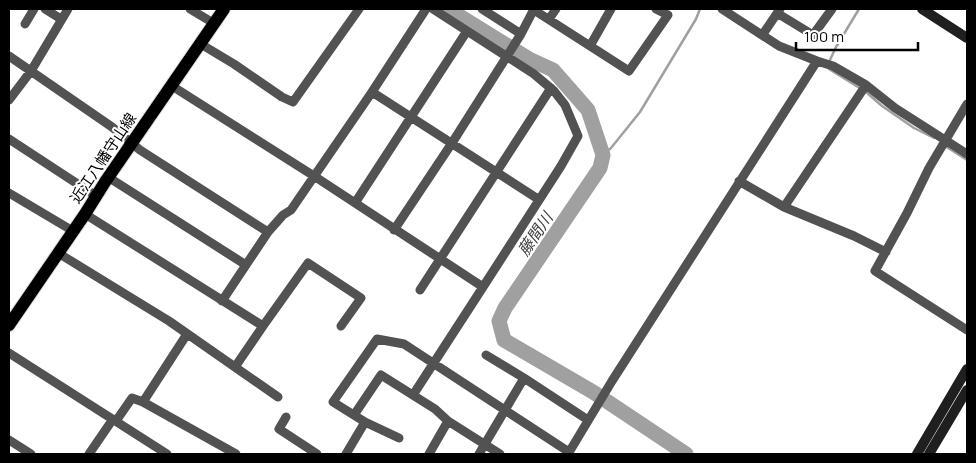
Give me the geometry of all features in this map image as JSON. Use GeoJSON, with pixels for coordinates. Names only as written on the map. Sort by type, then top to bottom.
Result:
{"type":"FeatureCollection","features":[{"type":"Feature","properties":{"kind":"main road","name":"近江八幡守山線"},"geometry":{"type":"LineString","coordinates":[[9,325],[108,177],[172,86],[199,43],[215,24],[224,9]]}},
{"type":"Feature","properties":{"kind":"street"},"geometry":{"type":"LineString","coordinates":[[25,24],[34,9]]}},
{"type":"Feature","properties":{"kind":"street"},"geometry":{"type":"LineString","coordinates":[[45,9],[61,20]]}},
{"type":"Feature","properties":{"kind":"street"},"geometry":{"type":"LineString","coordinates":[[9,100],[31,71],[68,9]]}},
{"type":"Feature","properties":{"kind":"street"},"geometry":{"type":"LineString","coordinates":[[190,9],[215,24]]}},
{"type":"Feature","properties":{"kind":"street"},"geometry":{"type":"LineString","coordinates":[[199,43],[282,97],[293,102],[359,9]]}},
{"type":"Feature","properties":{"kind":"street"},"geometry":{"type":"LineString","coordinates":[[222,301],[268,232],[283,215],[291,210],[426,9]]}},
{"type":"Feature","properties":{"kind":"street"},"geometry":{"type":"LineString","coordinates":[[413,395],[561,166],[578,136],[565,105],[550,88],[534,74],[433,9]]}},
{"type":"Feature","properties":{"kind":"street"},"geometry":{"type":"LineString","coordinates":[[482,9],[521,34]]}},
{"type":"Feature","properties":{"kind":"street"},"geometry":{"type":"LineString","coordinates":[[549,19],[556,9]]}},
{"type":"Feature","properties":{"kind":"street"},"geometry":{"type":"LineString","coordinates":[[590,46],[611,9]]}},
{"type":"Feature","properties":{"kind":"street"},"geometry":{"type":"LineString","coordinates":[[394,230],[452,143],[521,34],[534,10],[629,71],[668,15],[656,9]]}},
{"type":"Feature","properties":{"kind":"street"},"geometry":{"type":"LineString","coordinates":[[722,9],[779,46],[817,62],[833,66],[863,88],[967,154]]}},
{"type":"Feature","properties":{"kind":"street"},"geometry":{"type":"LineString","coordinates":[[763,34],[779,11],[813,35],[832,9]]}},
{"type":"Feature","properties":{"kind":"street"},"geometry":{"type":"LineString","coordinates":[[922,9],[967,38]]}},
{"type":"Feature","properties":{"kind":"street"},"geometry":{"type":"LineString","coordinates":[[354,203],[467,31]]}},
{"type":"Feature","properties":{"kind":"street"},"geometry":{"type":"LineString","coordinates":[[9,56],[112,127],[157,161],[268,232]]}},
{"type":"Feature","properties":{"kind":"street"},"geometry":{"type":"LineString","coordinates":[[399,438],[365,422],[333,402],[377,339],[404,344],[568,453],[739,181],[756,158],[817,62]]}},
{"type":"Feature","properties":{"kind":"street"},"geometry":{"type":"LineString","coordinates":[[172,86],[483,287]]}},
{"type":"Feature","properties":{"kind":"street"},"geometry":{"type":"LineString","coordinates":[[420,290],[550,88]]}},
{"type":"Feature","properties":{"kind":"street"},"geometry":{"type":"LineString","coordinates":[[784,207],[863,88]]}},
{"type":"Feature","properties":{"kind":"street"},"geometry":{"type":"LineString","coordinates":[[372,92],[538,199]]}},
{"type":"Feature","properties":{"kind":"street"},"geometry":{"type":"LineString","coordinates":[[967,104],[945,140],[874,271],[967,330]]}},
{"type":"Feature","properties":{"kind":"street"},"geometry":{"type":"LineString","coordinates":[[9,139],[96,196]]}},
{"type":"Feature","properties":{"kind":"street"},"geometry":{"type":"LineString","coordinates":[[108,177],[246,265]]}},
{"type":"Feature","properties":{"kind":"street"},"geometry":{"type":"LineString","coordinates":[[739,181],[784,207],[854,236],[886,252]]}},
{"type":"Feature","properties":{"kind":"street"},"geometry":{"type":"LineString","coordinates":[[9,193],[73,232]]}},
{"type":"Feature","properties":{"kind":"street"},"geometry":{"type":"LineString","coordinates":[[85,214],[263,326]]}},
{"type":"Feature","properties":{"kind":"street"},"geometry":{"type":"LineString","coordinates":[[58,253],[187,334],[278,397]]}},
{"type":"Feature","properties":{"kind":"street"},"geometry":{"type":"LineString","coordinates":[[235,367],[308,263],[361,298],[341,326]]}},
{"type":"Feature","properties":{"kind":"street"},"geometry":{"type":"LineString","coordinates":[[143,402],[187,334]]}},
{"type":"Feature","properties":{"kind":"street"},"geometry":{"type":"LineString","coordinates":[[9,353],[167,454]]}},
{"type":"Feature","properties":{"kind":"street"},"geometry":{"type":"LineString","coordinates":[[486,355],[590,417]]}},
{"type":"Feature","properties":{"kind":"street"},"geometry":{"type":"LineString","coordinates":[[917,454],[967,369]]}},
{"type":"Feature","properties":{"kind":"street"},"geometry":{"type":"LineString","coordinates":[[354,415],[381,375],[436,409],[448,422],[500,454]]}},
{"type":"Feature","properties":{"kind":"street"},"geometry":{"type":"LineString","coordinates":[[479,454],[524,378]]}},
{"type":"Feature","properties":{"kind":"street"},"geometry":{"type":"LineString","coordinates":[[929,454],[967,390]]}},
{"type":"Feature","properties":{"kind":"street"},"geometry":{"type":"LineString","coordinates":[[89,454],[132,398],[143,402],[236,454]]}},
{"type":"Feature","properties":{"kind":"street"},"geometry":{"type":"LineString","coordinates":[[286,417],[279,429],[317,454]]}},
{"type":"Feature","properties":{"kind":"street"},"geometry":{"type":"LineString","coordinates":[[346,454],[365,422]]}},
{"type":"Feature","properties":{"kind":"street"},"geometry":{"type":"LineString","coordinates":[[429,454],[448,422]]}},
{"type":"Feature","properties":{"kind":"street"},"geometry":{"type":"LineString","coordinates":[[9,440],[31,454]]}},
{"type":"Feature","properties":{"kind":"waterway","name":"藤間川"},"geometry":{"type":"LineString","coordinates":[[448,9],[529,59],[553,70],[588,110],[603,155],[600,168],[505,308],[499,321],[504,340],[593,392],[686,454]]}},
{"type":"Feature","properties":{"kind":"waterway"},"geometry":{"type":"LineString","coordinates":[[603,155],[640,112],[696,19],[700,9]]}},
{"type":"Feature","properties":{"kind":"waterway"},"geometry":{"type":"LineString","coordinates":[[830,60],[859,9]]}},
{"type":"Feature","properties":{"kind":"waterway"},"geometry":{"type":"LineString","coordinates":[[829,69],[866,92],[882,106],[914,128],[934,138]]}},
{"type":"Feature","properties":{"kind":"waterway"},"geometry":{"type":"LineString","coordinates":[[945,146],[967,160]]}}]}
